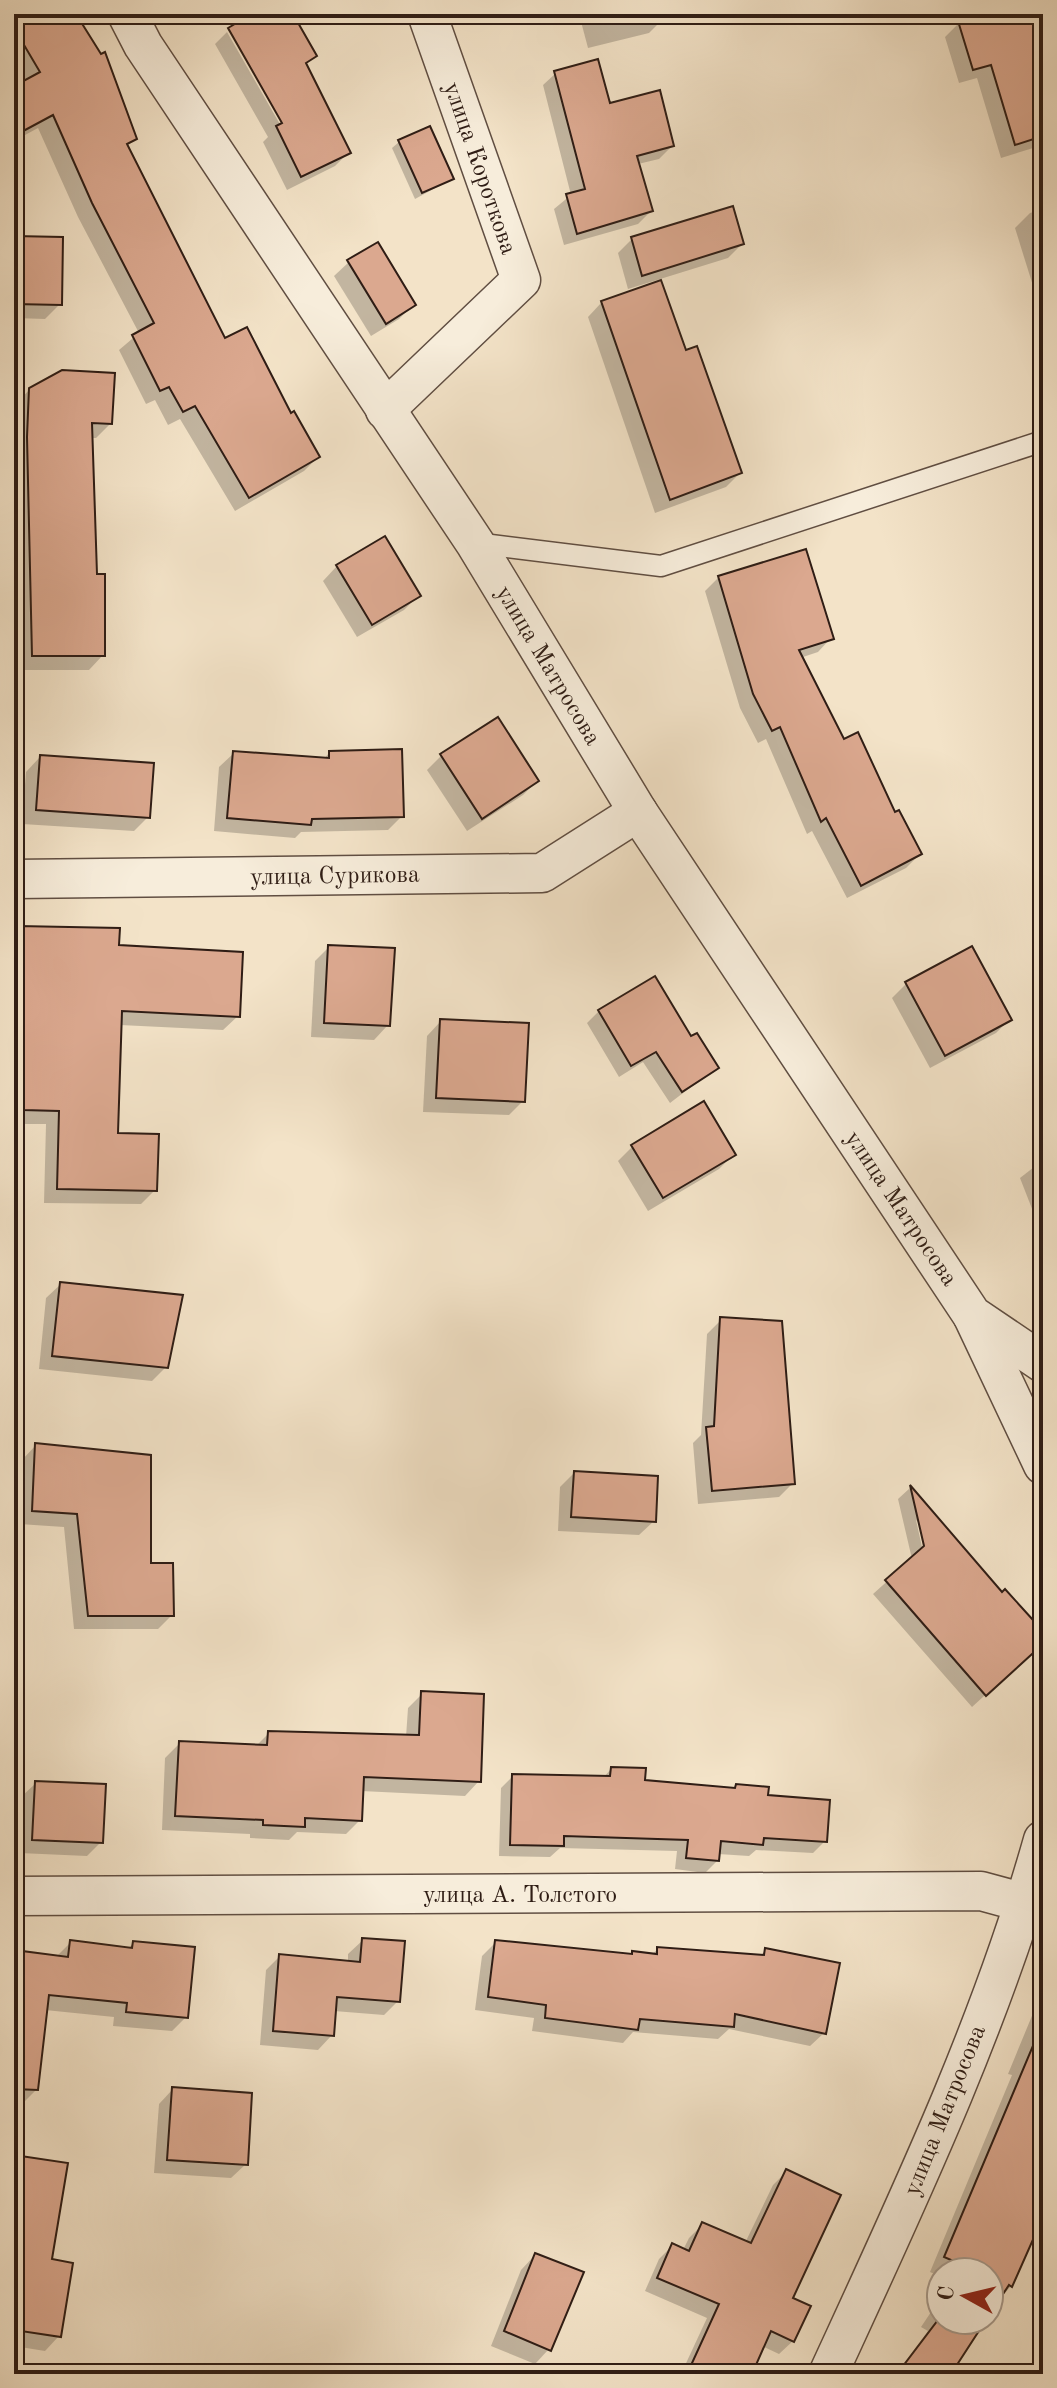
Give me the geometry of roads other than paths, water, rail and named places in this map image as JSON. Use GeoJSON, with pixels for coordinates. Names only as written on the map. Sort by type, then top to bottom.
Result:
{"type":"FeatureCollection","features":[{"type":"Feature","properties":{"kind":"street","name":"улица Матросова"},"geometry":{"type":"LineString","coordinates":[[127,14],[143,45],[475,543],[638,812],[972,1315],[1043,1465]]}},
{"type":"Feature","properties":{"kind":"street","name":"улица Короткова"},"geometry":{"type":"LineString","coordinates":[[385,410],[521,280],[427,14]]}},
{"type":"Feature","properties":{"kind":"street","name":"улица Сурикова"},"geometry":{"type":"LineString","coordinates":[[14,879],[542,873],[638,812]]}},
{"type":"Feature","properties":{"kind":"street","name":"улица Матросова"},"geometry":{"type":"LineString","coordinates":[[972,1315],[1043,1363]]}},
{"type":"Feature","properties":{"kind":"street","name":"улица Матросова"},"geometry":{"type":"LineString","coordinates":[[828,2374],[935,2141],[1025,1903],[1043,1840]]}},
{"type":"Feature","properties":{"kind":"street","name":"улица А. Толстого"},"geometry":{"type":"LineString","coordinates":[[14,1896],[981,1891],[1025,1903]]}},
{"type":"Feature","properties":{"kind":"lane"},"geometry":{"type":"LineString","coordinates":[[475,543],[661,566],[1043,441]]}}]}
